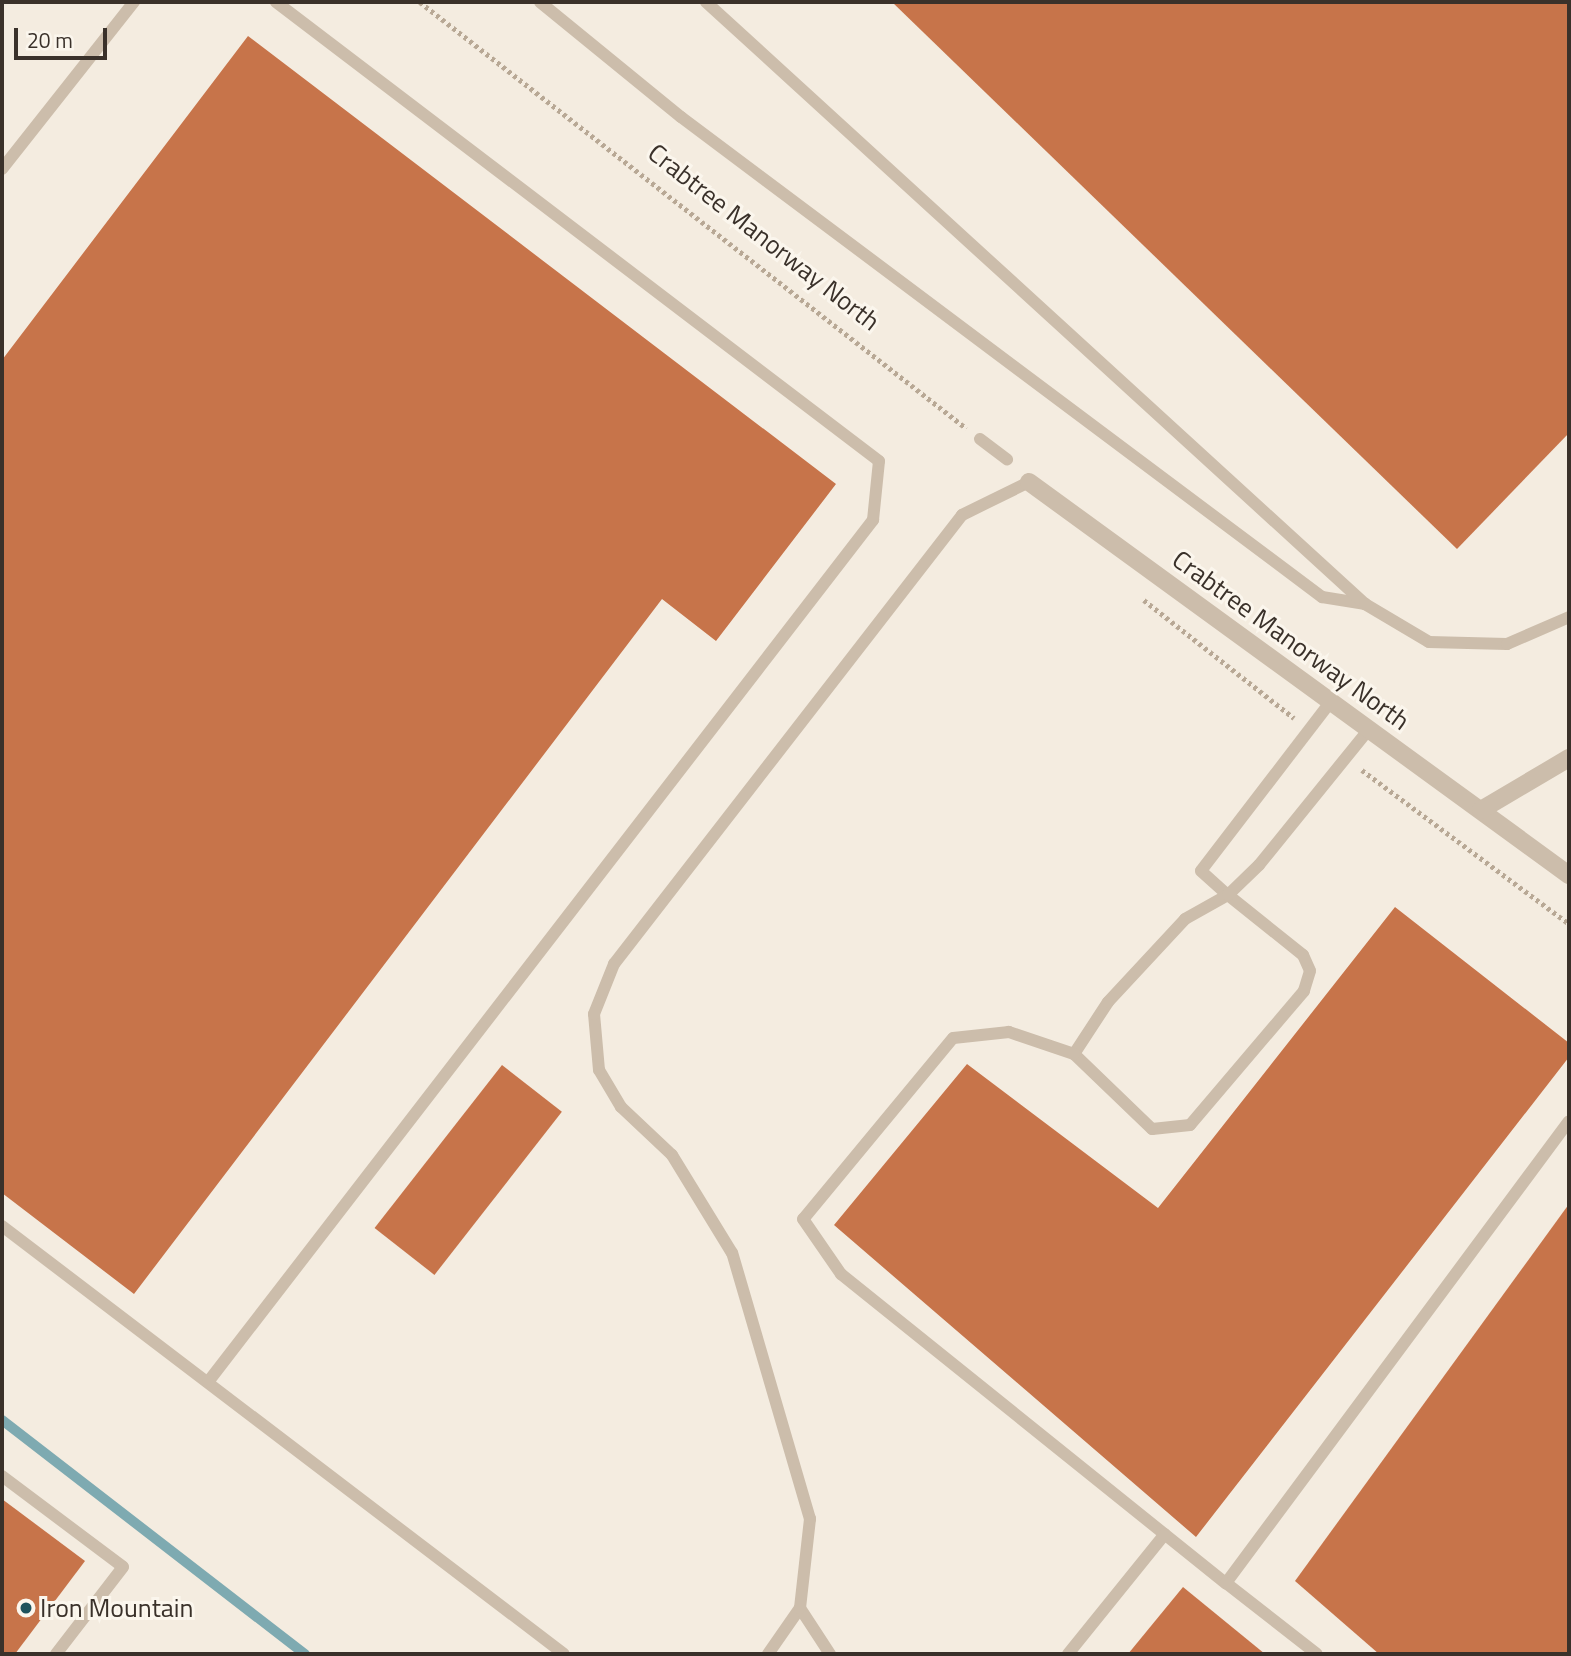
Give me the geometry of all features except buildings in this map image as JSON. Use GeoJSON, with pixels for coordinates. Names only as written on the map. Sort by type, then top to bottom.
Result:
{"type":"FeatureCollection","features":[{"type":"Feature","properties":{"kind":"street","name":"Crabtree Manorway North"},"geometry":{"type":"LineString","coordinates":[[1029,482],[1569,875]]}},
{"type":"Feature","properties":{"kind":"street"},"geometry":{"type":"LineString","coordinates":[[1481,810],[1569,758]]}},
{"type":"Feature","properties":{"kind":"lane"},"geometry":{"type":"LineString","coordinates":[[2,169],[134,2]]}},
{"type":"Feature","properties":{"kind":"lane"},"geometry":{"type":"LineString","coordinates":[[208,1382],[873,520],[879,461],[276,2]]}},
{"type":"Feature","properties":{"kind":"lane"},"geometry":{"type":"LineString","coordinates":[[540,2],[637,82],[1322,597],[1365,604]]}},
{"type":"Feature","properties":{"kind":"lane"},"geometry":{"type":"LineString","coordinates":[[706,2],[1365,604],[1429,642],[1507,644],[1569,617]]}},
{"type":"Feature","properties":{"kind":"lane"},"geometry":{"type":"LineString","coordinates":[[979,439],[1007,459]]}},
{"type":"Feature","properties":{"kind":"lane"},"geometry":{"type":"LineString","coordinates":[[768,1654],[800,1608],[810,1518],[732,1253],[672,1155],[621,1107],[599,1070],[594,1014],[614,964],[962,515],[1029,482]]}},
{"type":"Feature","properties":{"kind":"lane"},"geometry":{"type":"LineString","coordinates":[[1317,1654],[841,1274],[803,1219],[953,1038],[1009,1032],[1074,1054],[1152,1129],[1190,1125],[1304,991],[1310,971],[1303,955],[1200,871],[1332,700]]}},
{"type":"Feature","properties":{"kind":"lane"},"geometry":{"type":"LineString","coordinates":[[1074,1054],[1108,1002],[1185,919],[1228,895],[1259,865],[1370,728]]}},
{"type":"Feature","properties":{"kind":"lane"},"geometry":{"type":"LineString","coordinates":[[1226,1583],[1569,1121]]}},
{"type":"Feature","properties":{"kind":"lane"},"geometry":{"type":"LineString","coordinates":[[2,1226],[564,1654]]}},
{"type":"Feature","properties":{"kind":"lane"},"geometry":{"type":"LineString","coordinates":[[2,1476],[123,1567],[56,1654]]}},
{"type":"Feature","properties":{"kind":"lane"},"geometry":{"type":"LineString","coordinates":[[1068,1654],[1165,1534]]}},
{"type":"Feature","properties":{"kind":"lane"},"geometry":{"type":"LineString","coordinates":[[800,1608],[830,1654]]}},
{"type":"Feature","properties":{"kind":"path","name":"Crabtree Manorway North"},"geometry":{"type":"LineString","coordinates":[[420,2],[979,439]]}},
{"type":"Feature","properties":{"kind":"path","name":"Crabtree Manorway North"},"geometry":{"type":"LineString","coordinates":[[1135,592],[1298,721]]}},
{"type":"Feature","properties":{"kind":"path"},"geometry":{"type":"LineString","coordinates":[[1361,769],[1569,924]]}},
{"type":"Feature","properties":{"kind":"waterway"},"geometry":{"type":"LineString","coordinates":[[2,1420],[305,1654]]}},
{"type":"Feature","properties":{"kind":"place","name":"Iron Mountain"},"geometry":{"type":"Point","coordinates":[26,1608]}}]}
